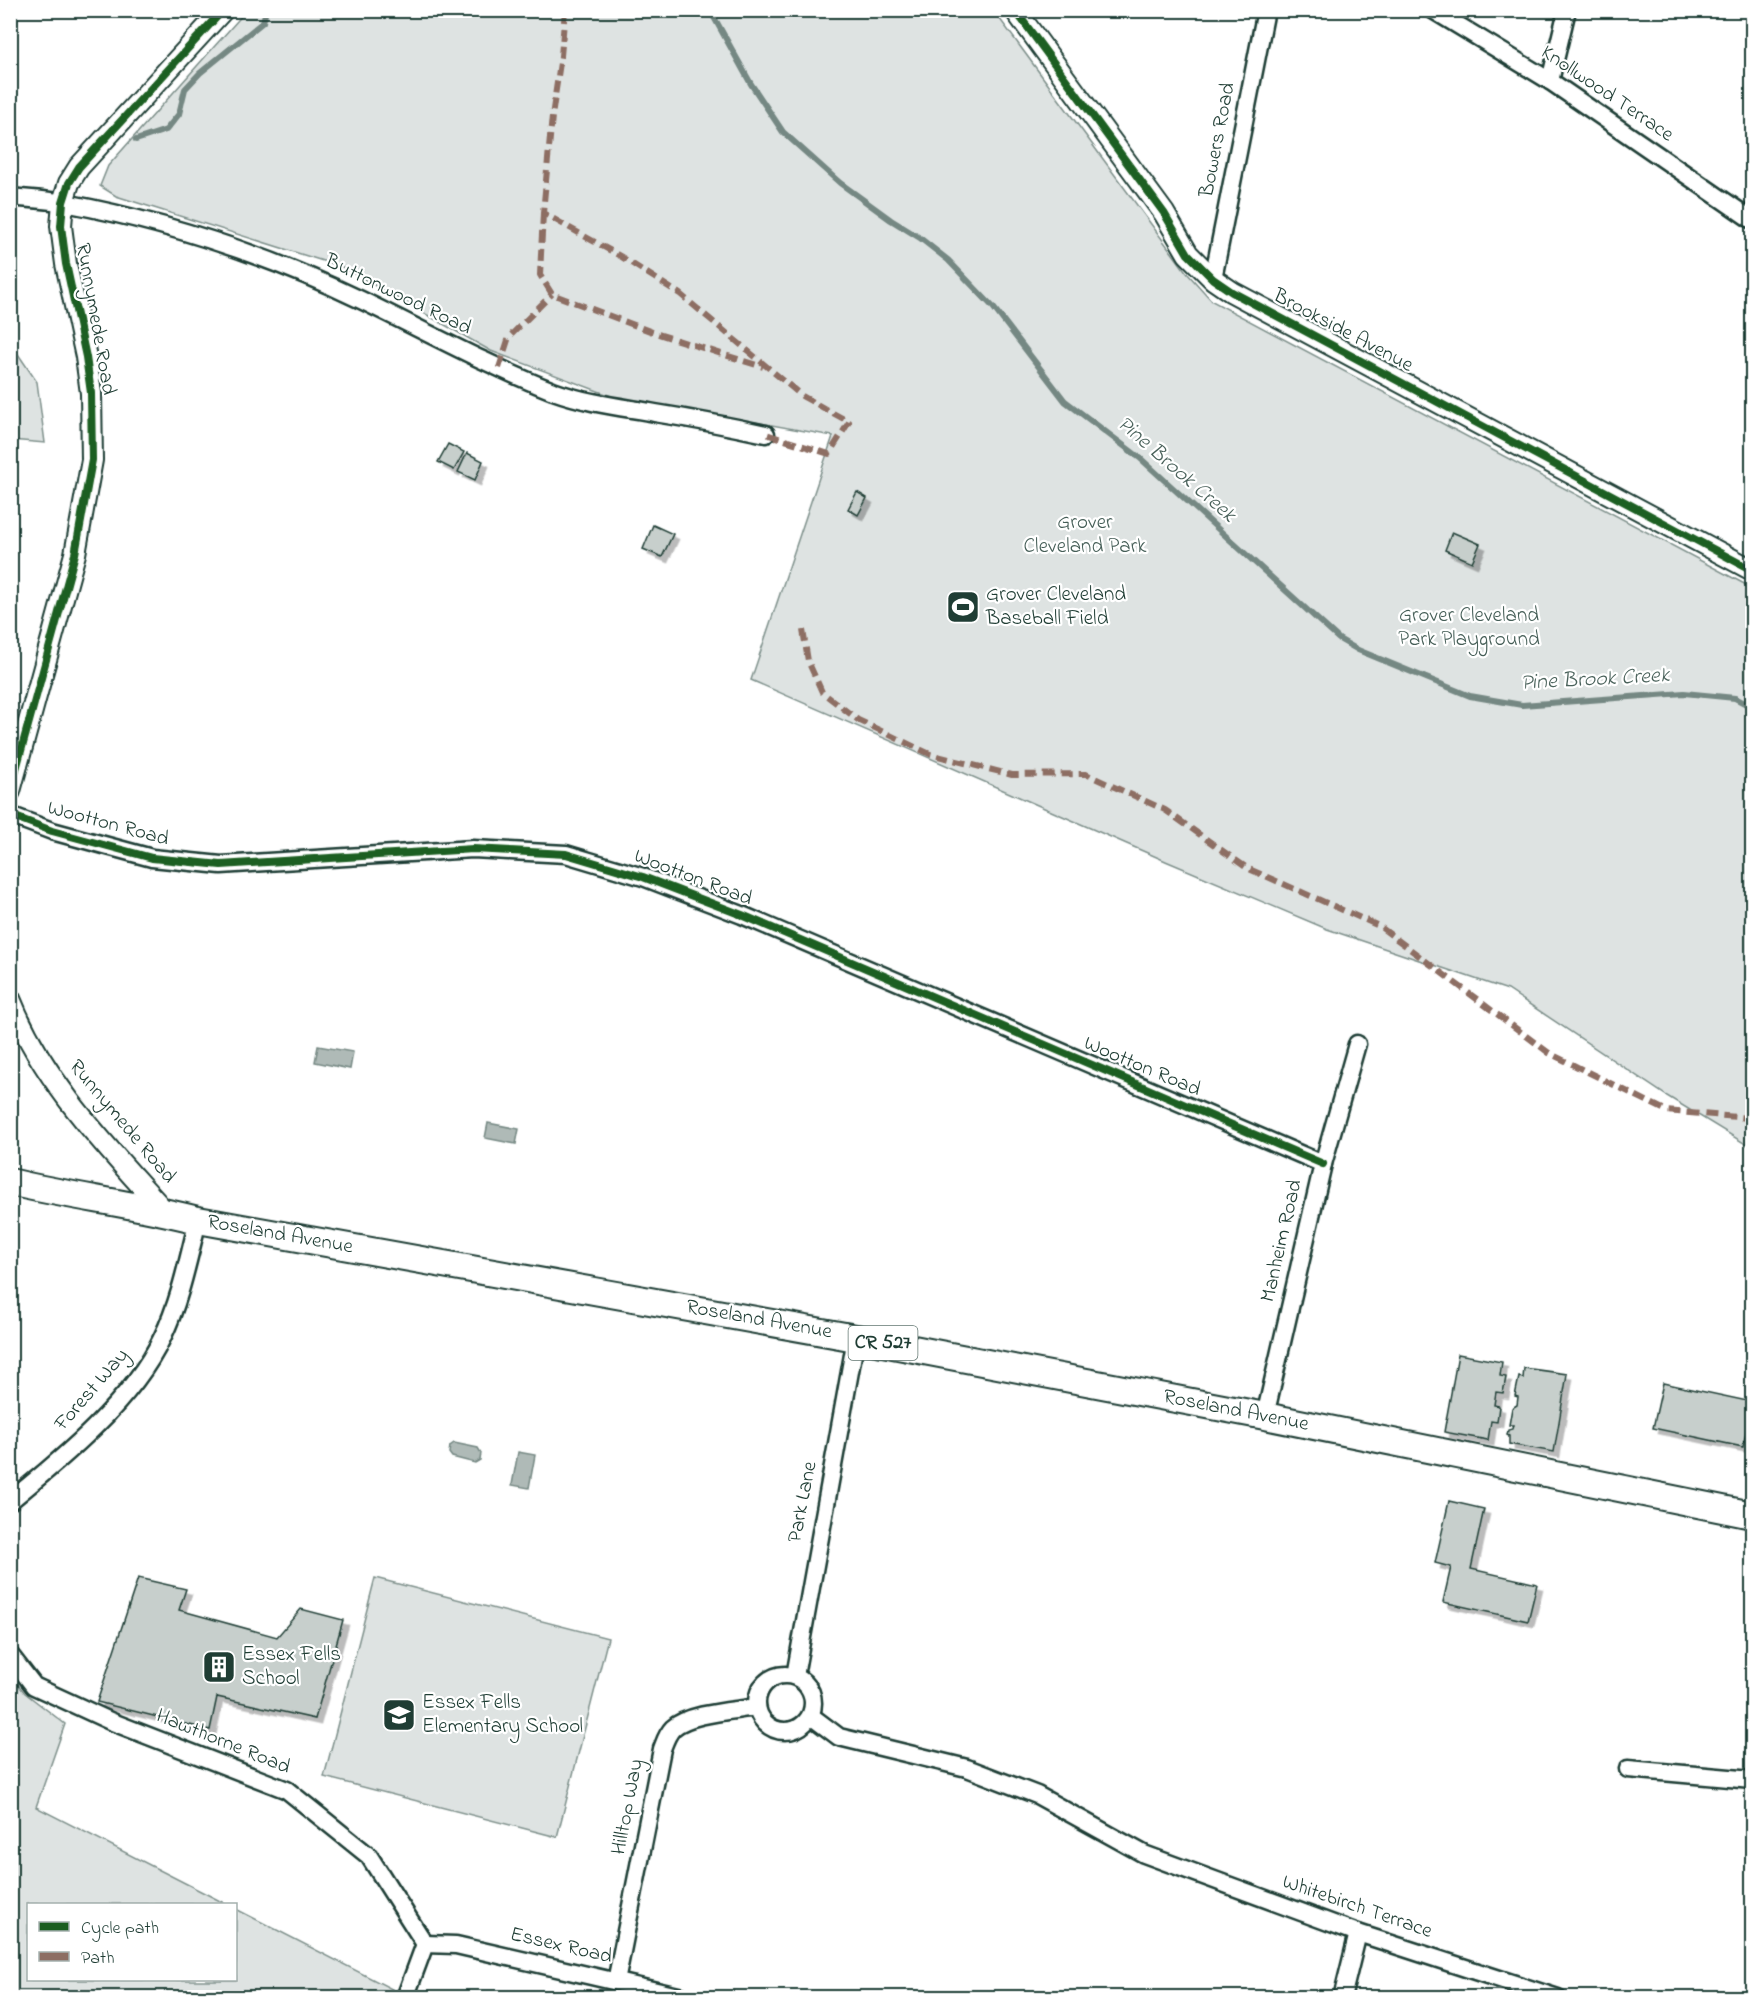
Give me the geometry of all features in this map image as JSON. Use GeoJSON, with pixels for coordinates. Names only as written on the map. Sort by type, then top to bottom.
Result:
{"type":"FeatureCollection","features":[{"type":"Feature","properties":{"kind":"main road","name":"Roseland Avenue"},"geometry":{"type":"LineString","coordinates":[[10,1182],[198,1220],[856,1338],[1265,1416],[1752,1515]]}},
{"type":"Feature","properties":{"kind":"street","name":"Runnymede Road"},"geometry":{"type":"LineString","coordinates":[[10,791],[75,554],[92,460],[91,393],[87,357],[66,264],[61,226],[63,202],[69,183],[79,166],[223,10]]}},
{"type":"Feature","properties":{"kind":"street","name":"Brookside Avenue"},"geometry":{"type":"LineString","coordinates":[[1015,10],[1164,213],[1188,254],[1213,279],[1232,292],[1378,371],[1752,570]]}},
{"type":"Feature","properties":{"kind":"street","name":"Bowers Road"},"geometry":{"type":"LineString","coordinates":[[1213,279],[1266,10]]}},
{"type":"Feature","properties":{"kind":"street","name":"Knollwood Terrace"},"geometry":{"type":"LineString","coordinates":[[1432,10],[1550,81],[1752,220]]}},
{"type":"Feature","properties":{"kind":"street"},"geometry":{"type":"LineString","coordinates":[[1550,81],[1567,10]]}},
{"type":"Feature","properties":{"kind":"street","name":"Buttonwood Road"},"geometry":{"type":"LineString","coordinates":[[10,198],[63,202],[192,233],[254,255],[325,284],[443,343],[556,392],[608,405],[711,422],[766,434]]}},
{"type":"Feature","properties":{"kind":"street","name":"Wootton Road"},"geometry":{"type":"LineString","coordinates":[[10,815],[63,834],[152,858],[222,865],[473,849],[566,854],[643,877],[742,915],[1323,1164]]}},
{"type":"Feature","properties":{"kind":"street","name":"Runnymede Road"},"geometry":{"type":"LineString","coordinates":[[10,999],[30,1040],[71,1103],[96,1135],[165,1212]]}},
{"type":"Feature","properties":{"kind":"street","name":"Manheim Road"},"geometry":{"type":"LineString","coordinates":[[1265,1416],[1323,1164],[1357,1044]]}},
{"type":"Feature","properties":{"kind":"street","name":"Forest Way"},"geometry":{"type":"LineString","coordinates":[[10,1501],[86,1436],[134,1382],[161,1340],[174,1310],[198,1220]]}},
{"type":"Feature","properties":{"kind":"street","name":"Park Lane"},"geometry":{"type":"LineString","coordinates":[[795,1676],[856,1338]]}},
{"type":"Feature","properties":{"kind":"street","name":"Hawthorne Road"},"geometry":{"type":"LineString","coordinates":[[10,1655],[34,1686],[111,1721],[287,1790],[369,1856],[425,1944]]}},
{"type":"Feature","properties":{"kind":"street"},"geometry":{"type":"LineString","coordinates":[[783,1674],[795,1676],[805,1682],[812,1692],[814,1704],[811,1716],[793,1731],[781,1731],[770,1727],[761,1719],[756,1707],[757,1695],[762,1685],[771,1677],[783,1674]]}},
{"type":"Feature","properties":{"kind":"street","name":"Hilltop Way"},"geometry":{"type":"LineString","coordinates":[[616,1982],[666,1738],[683,1722],[712,1714],[756,1707]]}},
{"type":"Feature","properties":{"kind":"street","name":"Whitebirch Terrace"},"geometry":{"type":"LineString","coordinates":[[811,1716],[839,1737],[977,1772],[1037,1796],[1144,1854],[1358,1933],[1558,1998]]}},
{"type":"Feature","properties":{"kind":"street"},"geometry":{"type":"LineString","coordinates":[[1628,1769],[1752,1780]]}},
{"type":"Feature","properties":{"kind":"street"},"geometry":{"type":"LineString","coordinates":[[1342,1998],[1358,1933]]}},
{"type":"Feature","properties":{"kind":"street"},"geometry":{"type":"LineString","coordinates":[[405,1998],[425,1944]]}},
{"type":"Feature","properties":{"kind":"street","name":"Essex Road"},"geometry":{"type":"LineString","coordinates":[[425,1944],[456,1945],[687,1998]]}},
{"type":"Feature","properties":{"kind":"green space","name":"Grover Cleveland Park"},"geometry":{"type":"Polygon","coordinates":[[[246,11],[994,11],[1187,273],[1212,301],[1752,588],[1752,1148],[1667,1096],[1508,990],[1327,929],[751,680],[833,436],[614,397],[491,351],[342,267],[116,196],[100,186],[108,166],[246,11]]]}},
{"type":"Feature","properties":{"kind":"green space"},"geometry":{"type":"Polygon","coordinates":[[[11,352],[18,354],[37,382],[45,443],[11,440],[11,352]]]}},
{"type":"Feature","properties":{"kind":"green space"},"geometry":{"type":"Polygon","coordinates":[[[375,1578],[608,1638],[557,1837],[324,1777],[375,1578]]]}},
{"type":"Feature","properties":{"kind":"green space"},"geometry":{"type":"Polygon","coordinates":[[[10,1675],[25,1693],[65,1724],[36,1807],[224,1903],[27,1903],[27,1981],[237,1981],[237,1910],[392,1989],[388,1997],[11,1997],[10,1675]]]}},
{"type":"Feature","properties":{"kind":"shaded area"},"geometry":{"type":"Polygon","coordinates":[[[318,1046],[353,1052],[350,1069],[315,1062],[318,1046]]]}},
{"type":"Feature","properties":{"kind":"shaded area"},"geometry":{"type":"Polygon","coordinates":[[[488,1123],[519,1129],[516,1144],[485,1138],[488,1123]]]}},
{"type":"Feature","properties":{"kind":"shaded area"},"geometry":{"type":"Polygon","coordinates":[[[454,1443],[478,1448],[481,1453],[480,1460],[475,1463],[452,1457],[449,1453],[450,1446],[454,1443]]]}},
{"type":"Feature","properties":{"kind":"shaded area"},"geometry":{"type":"Polygon","coordinates":[[[518,1452],[535,1455],[529,1488],[512,1485],[518,1452]]]}},
{"type":"Feature","properties":{"kind":"building"},"geometry":{"type":"Polygon","coordinates":[[[448,444],[464,452],[454,470],[438,462],[448,444]]]}},
{"type":"Feature","properties":{"kind":"building"},"geometry":{"type":"Polygon","coordinates":[[[467,453],[483,461],[475,480],[458,472],[467,453]]]}},
{"type":"Feature","properties":{"kind":"building"},"geometry":{"type":"Polygon","coordinates":[[[857,492],[867,498],[858,515],[848,509],[857,492]]]}},
{"type":"Feature","properties":{"kind":"building"},"geometry":{"type":"Polygon","coordinates":[[[653,525],[673,534],[662,557],[643,549],[653,525]]]}},
{"type":"Feature","properties":{"kind":"building"},"geometry":{"type":"Polygon","coordinates":[[[1452,532],[1480,544],[1472,562],[1445,550],[1452,532]]]}},
{"type":"Feature","properties":{"kind":"building"},"geometry":{"type":"Polygon","coordinates":[[[1458,1354],[1502,1362],[1500,1376],[1506,1377],[1503,1393],[1496,1392],[1494,1405],[1499,1406],[1497,1422],[1491,1421],[1488,1440],[1444,1432],[1458,1354]]]}},
{"type":"Feature","properties":{"kind":"building"},"geometry":{"type":"Polygon","coordinates":[[[1524,1368],[1567,1374],[1554,1452],[1509,1444],[1507,1435],[1513,1425],[1509,1425],[1512,1408],[1517,1405],[1518,1397],[1515,1396],[1519,1377],[1523,1378],[1524,1368]]]}},
{"type":"Feature","properties":{"kind":"building"},"geometry":{"type":"Polygon","coordinates":[[[1663,1383],[1752,1402],[1743,1447],[1653,1428],[1663,1383]]]}},
{"type":"Feature","properties":{"kind":"building"},"geometry":{"type":"Polygon","coordinates":[[[1449,1501],[1484,1509],[1471,1569],[1537,1584],[1528,1621],[1443,1602],[1451,1567],[1435,1563],[1449,1501]]]}},
{"type":"Feature","properties":{"kind":"building","name":"Essex Fells School"},"geometry":{"type":"Polygon","coordinates":[[[138,1578],[186,1589],[179,1610],[277,1637],[301,1609],[343,1620],[315,1719],[217,1697],[210,1730],[97,1702],[138,1578]]]}},
{"type":"Feature","properties":{"kind":"waterway"},"geometry":{"type":"LineString","coordinates":[[136,140],[166,130],[179,114],[185,89],[200,73],[263,22],[266,10]]}},
{"type":"Feature","properties":{"kind":"waterway","name":"Pine Brook Creek"},"geometry":{"type":"LineString","coordinates":[[710,10],[751,84],[783,132],[840,183],[948,260],[993,307],[1065,401],[1140,458],[1339,639],[1358,650],[1470,696],[1522,705],[1684,693],[1735,698],[1752,707]]}},
{"type":"Feature","properties":{"kind":"marked path"},"geometry":{"type":"LineString","coordinates":[[565,10],[543,213],[620,256],[680,294],[802,396],[849,422],[829,454],[766,434]]}},
{"type":"Feature","properties":{"kind":"marked path"},"geometry":{"type":"LineString","coordinates":[[543,213],[540,275],[552,294],[655,333],[763,367]]}},
{"type":"Feature","properties":{"kind":"marked path"},"geometry":{"type":"LineString","coordinates":[[499,368],[509,337],[552,294]]}},
{"type":"Feature","properties":{"kind":"marked path"},"geometry":{"type":"LineString","coordinates":[[803,630],[808,661],[822,692],[858,720],[930,754],[1012,775],[1086,774],[1165,810],[1247,868],[1379,926],[1549,1053],[1667,1111],[1748,1118],[1752,1121]]}},
{"type":"Feature","properties":{"kind":"cycle path"},"geometry":{"type":"LineString","coordinates":[[10,791],[75,554],[92,460],[91,393],[86,357],[66,264],[61,226],[63,202],[69,183],[79,167],[223,10]]}},
{"type":"Feature","properties":{"kind":"cycle path"},"geometry":{"type":"LineString","coordinates":[[1015,10],[1164,213],[1188,254],[1213,279],[1232,292],[1752,570]]}},
{"type":"Feature","properties":{"kind":"cycle path"},"geometry":{"type":"LineString","coordinates":[[10,815],[52,831],[152,858],[221,865],[473,849],[566,854],[643,877],[742,915],[1323,1164]]}},
{"type":"Feature","properties":{"kind":"place","name":"Grover Cleveland Baseball Field"},"geometry":{"type":"Point","coordinates":[963,607]}},
{"type":"Feature","properties":{"kind":"place","name":"Essex Fells School"},"geometry":{"type":"Point","coordinates":[219,1667]}},
{"type":"Feature","properties":{"kind":"place","name":"Essex Fells Elementary School"},"geometry":{"type":"Point","coordinates":[399,1715]}},
{"type":"Feature","properties":{"kind":"park label","name":"Grover Cleveland Park Playground"},"geometry":{"type":"Point","coordinates":[1469,628]}}]}
